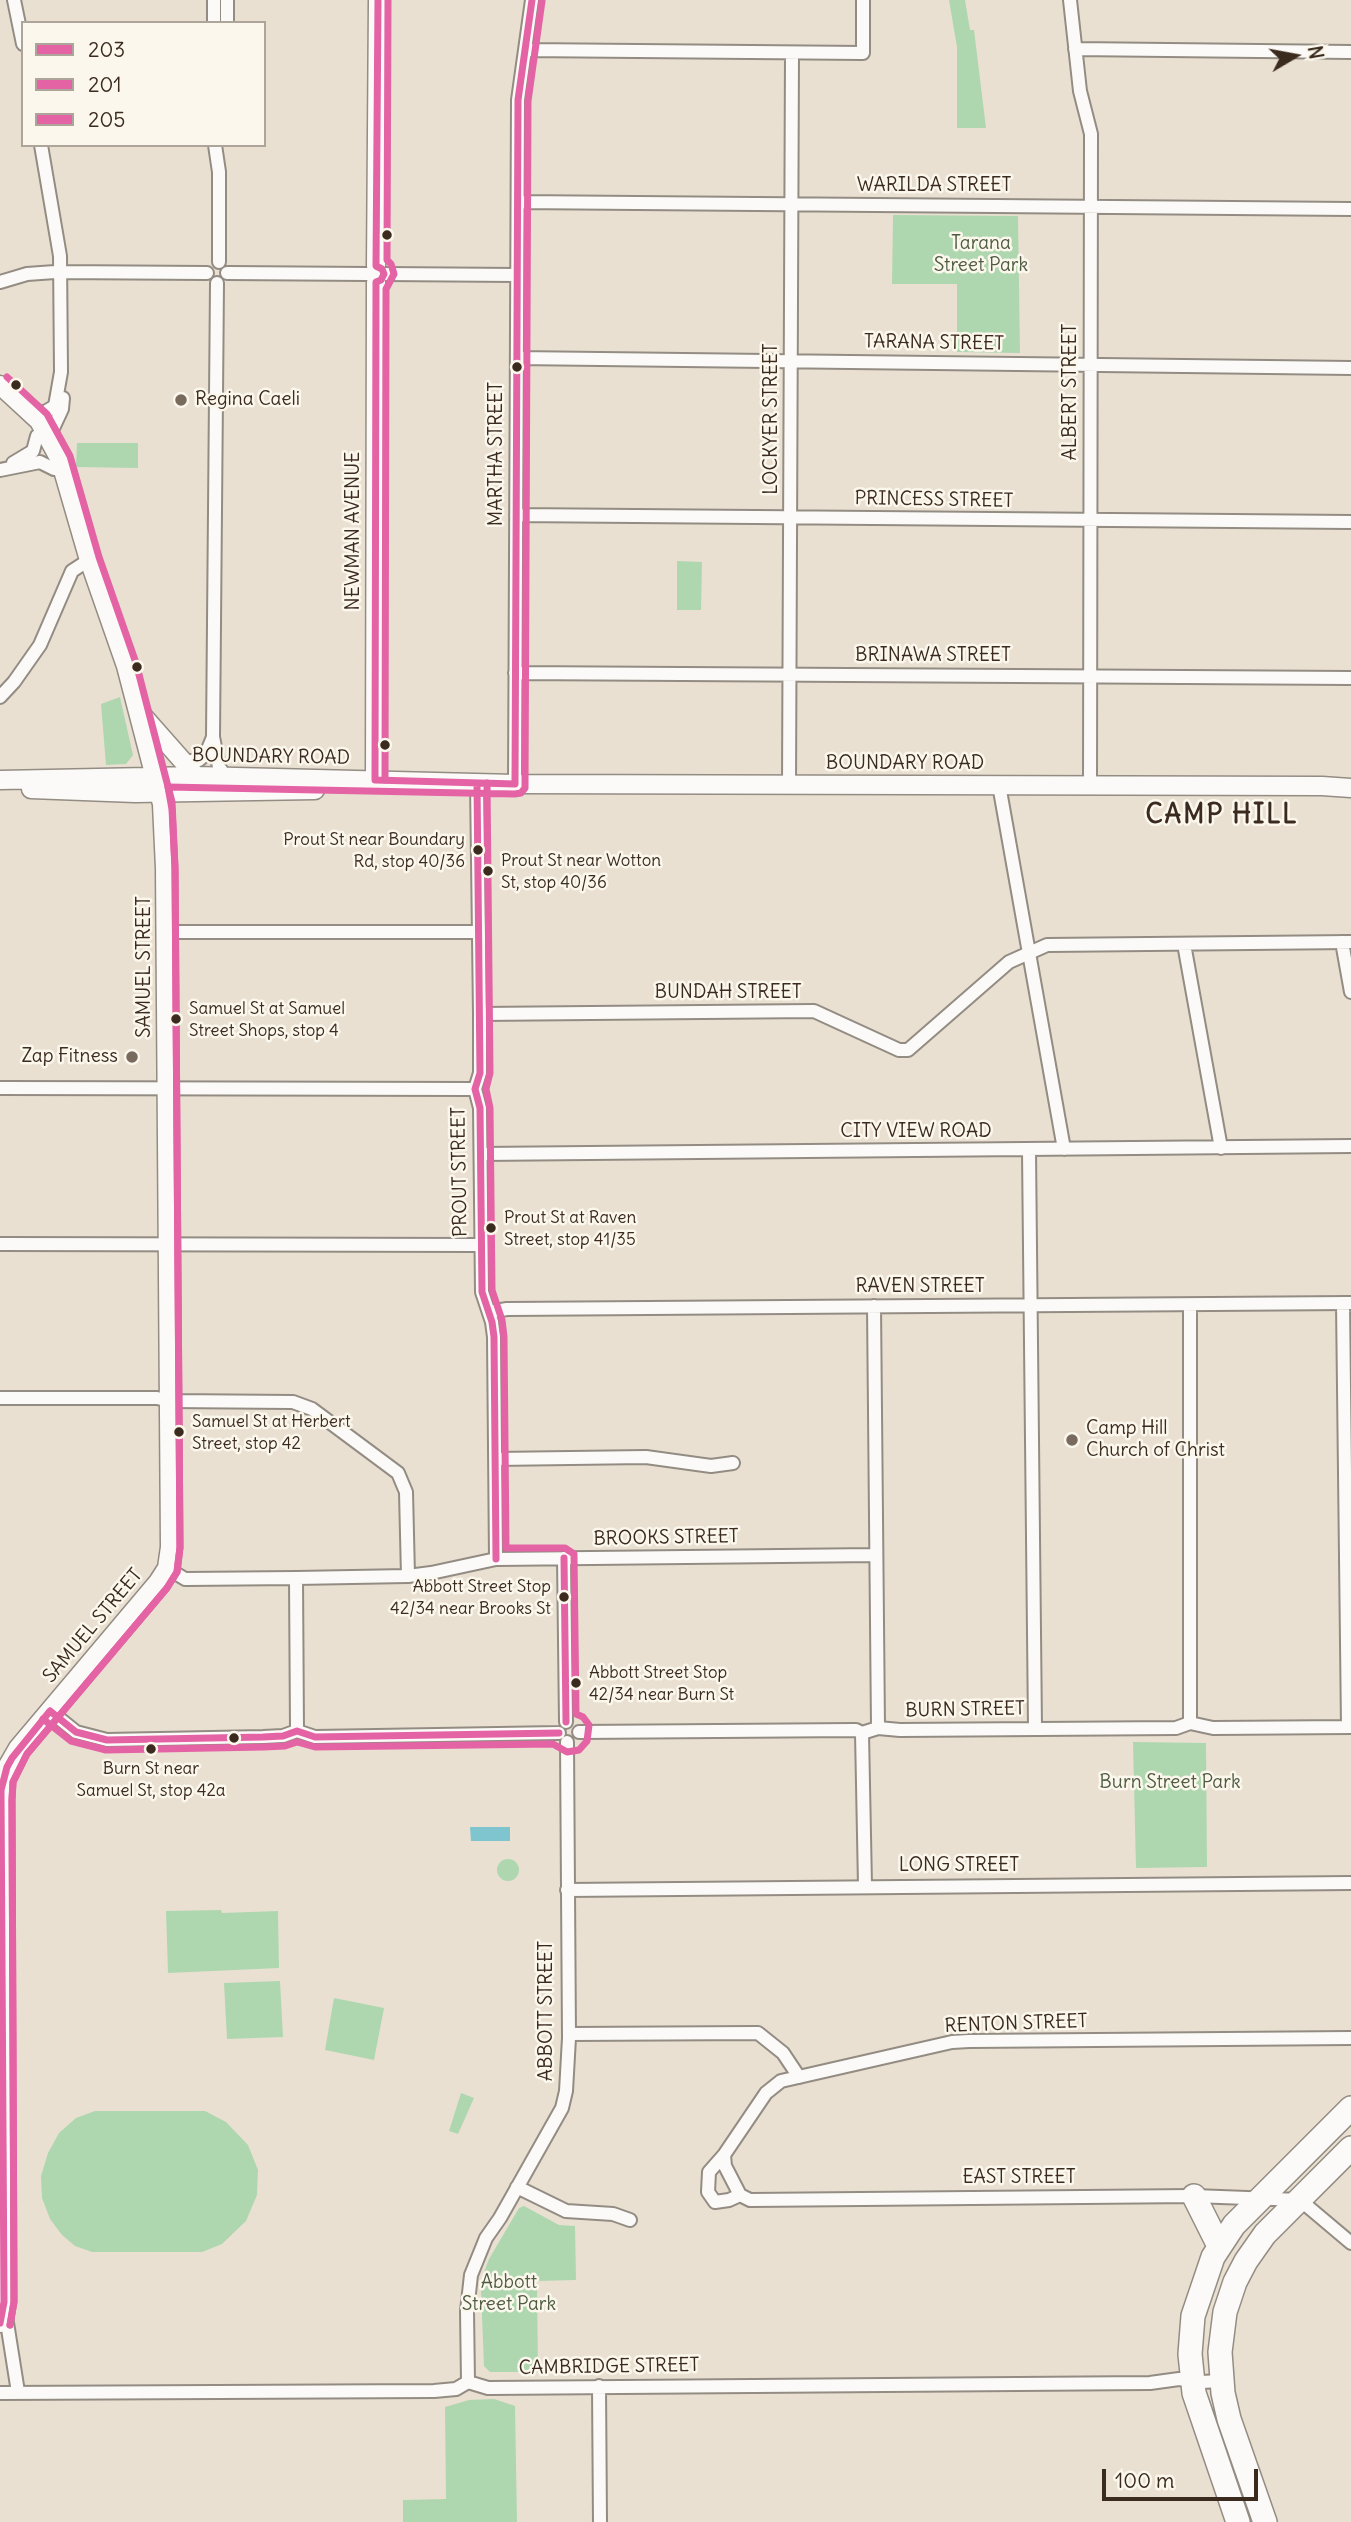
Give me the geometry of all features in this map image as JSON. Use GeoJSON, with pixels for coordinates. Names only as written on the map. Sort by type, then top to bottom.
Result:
{"type":"FeatureCollection","features":[{"type":"Feature","properties":{"kind":"highway"},"geometry":{"type":"LineString","coordinates":[[1238,2522],[1192,2381],[1190,2354],[1193,2316],[1205,2276],[1219,2246],[1234,2225],[1351,2108]]}},
{"type":"Feature","properties":{"kind":"highway"},"geometry":{"type":"LineString","coordinates":[[1265,2522],[1229,2420],[1221,2381],[1222,2330],[1235,2282],[1265,2234],[1351,2148]]}},
{"type":"Feature","properties":{"kind":"highway"},"geometry":{"type":"LineString","coordinates":[[1194,2196],[1219,2246]]}},
{"type":"Feature","properties":{"kind":"main road","name":"NEWMAN AVENUE"},"geometry":{"type":"LineString","coordinates":[[375,780],[378,0]]}},
{"type":"Feature","properties":{"kind":"main road"},"geometry":{"type":"LineString","coordinates":[[0,385],[31,412],[69,487],[77,524]]}},
{"type":"Feature","properties":{"kind":"main road"},"geometry":{"type":"LineString","coordinates":[[0,397],[43,437],[77,524]]}},
{"type":"Feature","properties":{"kind":"main road","name":"SAMUEL STREET"},"geometry":{"type":"LineString","coordinates":[[0,2323],[4,2302],[1,1896],[3,1780],[18,1748],[167,1568],[170,1548],[164,857],[157,785],[139,710],[77,524]]}},
{"type":"Feature","properties":{"kind":"main road"},"geometry":{"type":"LineString","coordinates":[[139,710],[196,776]]}},
{"type":"Feature","properties":{"kind":"main road","name":"BOUNDARY ROAD"},"geometry":{"type":"LineString","coordinates":[[0,786],[98,793],[157,785],[196,776],[515,784],[1351,788]]}},
{"type":"Feature","properties":{"kind":"main road","name":"BOUNDARY ROAD"},"geometry":{"type":"LineString","coordinates":[[0,780],[378,789],[458,783]]}},
{"type":"Feature","properties":{"kind":"street"},"geometry":{"type":"LineString","coordinates":[[14,0],[21,34]]}},
{"type":"Feature","properties":{"kind":"street"},"geometry":{"type":"LineString","coordinates":[[214,0],[214,21]]}},
{"type":"Feature","properties":{"kind":"street"},"geometry":{"type":"LineString","coordinates":[[227,0],[227,21]]}},
{"type":"Feature","properties":{"kind":"street","name":"MARTHA STREET"},"geometry":{"type":"LineString","coordinates":[[515,784],[518,100],[532,0]]}},
{"type":"Feature","properties":{"kind":"street"},"geometry":{"type":"LineString","coordinates":[[525,50],[863,53],[863,0]]}},
{"type":"Feature","properties":{"kind":"street","name":"ALBERT STREET"},"geometry":{"type":"LineString","coordinates":[[1070,0],[1080,91],[1091,134],[1090,786]]}},
{"type":"Feature","properties":{"kind":"street"},"geometry":{"type":"LineString","coordinates":[[1075,49],[1351,52]]}},
{"type":"Feature","properties":{"kind":"street","name":"LOCKYER STREET"},"geometry":{"type":"LineString","coordinates":[[789,785],[792,53]]}},
{"type":"Feature","properties":{"kind":"street"},"geometry":{"type":"LineString","coordinates":[[0,470],[32,452],[62,406],[61,272],[41,147]]}},
{"type":"Feature","properties":{"kind":"street"},"geometry":{"type":"LineString","coordinates":[[206,273],[210,280],[217,283],[225,279],[215,147]]}},
{"type":"Feature","properties":{"kind":"street"},"geometry":{"type":"LineString","coordinates":[[219,172],[225,147]]}},
{"type":"Feature","properties":{"kind":"street","name":"WARILDA STREET"},"geometry":{"type":"LineString","coordinates":[[517,202],[1351,209]]}},
{"type":"Feature","properties":{"kind":"street"},"geometry":{"type":"LineString","coordinates":[[206,273],[211,264],[223,267],[376,274],[517,275]]}},
{"type":"Feature","properties":{"kind":"street"},"geometry":{"type":"LineString","coordinates":[[0,273],[206,273]]}},
{"type":"Feature","properties":{"kind":"street"},"geometry":{"type":"LineString","coordinates":[[0,282],[30,273]]}},
{"type":"Feature","properties":{"kind":"street"},"geometry":{"type":"LineString","coordinates":[[217,283],[213,737],[219,767],[226,777]]}},
{"type":"Feature","properties":{"kind":"street","name":"TARANA STREET"},"geometry":{"type":"LineString","coordinates":[[517,358],[1351,368]]}},
{"type":"Feature","properties":{"kind":"street"},"geometry":{"type":"LineString","coordinates":[[31,412],[43,413],[54,407],[58,399],[61,374]]}},
{"type":"Feature","properties":{"kind":"street"},"geometry":{"type":"LineString","coordinates":[[0,470],[40,462],[54,469]]}},
{"type":"Feature","properties":{"kind":"street","name":"PRINCESS STREET"},"geometry":{"type":"LineString","coordinates":[[516,515],[1351,523]]}},
{"type":"Feature","properties":{"kind":"street"},"geometry":{"type":"LineString","coordinates":[[0,697],[36,652],[72,571],[89,560]]}},
{"type":"Feature","properties":{"kind":"street","name":"BRINAWA STREET"},"geometry":{"type":"LineString","coordinates":[[514,673],[1351,678]]}},
{"type":"Feature","properties":{"kind":"street"},"geometry":{"type":"LineString","coordinates":[[183,762],[199,760],[206,754],[213,737]]}},
{"type":"Feature","properties":{"kind":"street","name":"PROUT STREET"},"geometry":{"type":"LineString","coordinates":[[477,783],[480,1073],[475,1089],[480,1108],[482,1293],[494,1337],[496,1559]]}},
{"type":"Feature","properties":{"kind":"street"},"geometry":{"type":"LineString","coordinates":[[999,785],[1064,1149]]}},
{"type":"Feature","properties":{"kind":"street"},"geometry":{"type":"LineString","coordinates":[[166,932],[479,932]]}},
{"type":"Feature","properties":{"kind":"street"},"geometry":{"type":"LineString","coordinates":[[1347,942],[1351,992]]}},
{"type":"Feature","properties":{"kind":"street","name":"BUNDAH STREET"},"geometry":{"type":"LineString","coordinates":[[480,1014],[814,1011],[899,1050],[908,1050],[1009,962],[1047,945],[1347,942]]}},
{"type":"Feature","properties":{"kind":"street"},"geometry":{"type":"LineString","coordinates":[[1184,944],[1221,1148]]}},
{"type":"Feature","properties":{"kind":"street"},"geometry":{"type":"LineString","coordinates":[[0,1088],[475,1089]]}},
{"type":"Feature","properties":{"kind":"street","name":"CITY VIEW ROAD"},"geometry":{"type":"LineString","coordinates":[[481,1154],[1351,1146]]}},
{"type":"Feature","properties":{"kind":"street"},"geometry":{"type":"LineString","coordinates":[[1029,1151],[1035,1728]]}},
{"type":"Feature","properties":{"kind":"street"},"geometry":{"type":"LineString","coordinates":[[0,1244],[481,1245]]}},
{"type":"Feature","properties":{"kind":"street"},"geometry":{"type":"LineString","coordinates":[[1347,1303],[1350,1727]]}},
{"type":"Feature","properties":{"kind":"street","name":"RAVEN STREET"},"geometry":{"type":"LineString","coordinates":[[489,1312],[507,1309],[1347,1303]]}},
{"type":"Feature","properties":{"kind":"street"},"geometry":{"type":"LineString","coordinates":[[1190,1305],[1190,1723]]}},
{"type":"Feature","properties":{"kind":"street"},"geometry":{"type":"LineString","coordinates":[[874,1306],[878,1728]]}},
{"type":"Feature","properties":{"kind":"street"},"geometry":{"type":"LineString","coordinates":[[0,1398],[159,1398],[170,1401],[293,1402],[312,1409],[398,1473],[406,1492],[408,1576]]}},
{"type":"Feature","properties":{"kind":"street"},"geometry":{"type":"LineString","coordinates":[[495,1459],[646,1457],[711,1466],[733,1463]]}},
{"type":"Feature","properties":{"kind":"street","name":"BROOKS STREET"},"geometry":{"type":"LineString","coordinates":[[167,1568],[185,1579],[408,1576],[496,1559],[876,1555]]}},
{"type":"Feature","properties":{"kind":"street","name":"ABBOTT STREET"},"geometry":{"type":"LineString","coordinates":[[468,2382],[467,2311],[471,2275],[478,2254],[562,2108],[566,2091],[569,2034],[564,1558]]}},
{"type":"Feature","properties":{"kind":"street"},"geometry":{"type":"LineString","coordinates":[[296,1578],[297,1731]]}},
{"type":"Feature","properties":{"kind":"street"},"geometry":{"type":"LineString","coordinates":[[50,1711],[76,1732],[107,1740],[263,1737],[283,1736],[297,1731],[315,1737],[564,1732]]}},
{"type":"Feature","properties":{"kind":"street","name":"BURN STREET"},"geometry":{"type":"LineString","coordinates":[[564,1732],[575,1724],[579,1732],[1176,1728],[1190,1723],[1213,1728],[1350,1727]]}},
{"type":"Feature","properties":{"kind":"street"},"geometry":{"type":"LineString","coordinates":[[862,1732],[864,1886]]}},
{"type":"Feature","properties":{"kind":"street","name":"LONG STREET"},"geometry":{"type":"LineString","coordinates":[[566,1890],[1351,1883]]}},
{"type":"Feature","properties":{"kind":"street"},"geometry":{"type":"LineString","coordinates":[[569,2034],[758,2033],[783,2053],[799,2077]]}},
{"type":"Feature","properties":{"kind":"street","name":"RENTON STREET"},"geometry":{"type":"LineString","coordinates":[[740,2195],[716,2202],[711,2199],[708,2192],[709,2172],[766,2093],[781,2081],[952,2042],[1351,2038]]}},
{"type":"Feature","properties":{"kind":"street"},"geometry":{"type":"LineString","coordinates":[[723,2155],[725,2166],[740,2195]]}},
{"type":"Feature","properties":{"kind":"street"},"geometry":{"type":"LineString","coordinates":[[517,2187],[566,2211],[612,2214],[630,2220]]}},
{"type":"Feature","properties":{"kind":"street","name":"EAST STREET"},"geometry":{"type":"LineString","coordinates":[[740,2195],[750,2200],[1194,2196],[1300,2200]]}},
{"type":"Feature","properties":{"kind":"street"},"geometry":{"type":"LineString","coordinates":[[1300,2200],[1351,2243]]}},
{"type":"Feature","properties":{"kind":"street","name":"SAMUEL STREET"},"geometry":{"type":"LineString","coordinates":[[4,2302],[18,2392]]}},
{"type":"Feature","properties":{"kind":"street","name":"CAMBRIDGE STREET"},"geometry":{"type":"LineString","coordinates":[[0,2393],[434,2391],[456,2389],[468,2382],[488,2388],[1150,2383],[1179,2379],[1221,2381]]}},
{"type":"Feature","properties":{"kind":"street"},"geometry":{"type":"LineString","coordinates":[[599,2386],[600,2522]]}},
{"type":"Feature","properties":{"kind":"green space"},"geometry":{"type":"Polygon","coordinates":[[[949,0],[965,0],[970,30],[974,30],[986,128],[957,128],[957,47],[949,0]]]}},
{"type":"Feature","properties":{"kind":"green space","name":"Tarana Street Park"},"geometry":{"type":"Polygon","coordinates":[[[893,215],[1018,216],[1020,353],[957,352],[957,284],[892,284],[893,215]]]}},
{"type":"Feature","properties":{"kind":"green space"},"geometry":{"type":"Polygon","coordinates":[[[77,443],[138,443],[138,468],[76,467],[77,443]]]}},
{"type":"Feature","properties":{"kind":"green space"},"geometry":{"type":"Polygon","coordinates":[[[677,561],[702,562],[701,610],[677,610],[677,561]]]}},
{"type":"Feature","properties":{"kind":"green space"},"geometry":{"type":"Polygon","coordinates":[[[120,697],[133,755],[126,764],[106,765],[101,704],[120,697]]]}},
{"type":"Feature","properties":{"kind":"green space","name":"Burn Street Park"},"geometry":{"type":"Polygon","coordinates":[[[1133,1742],[1206,1743],[1207,1867],[1136,1868],[1133,1742]]]}},
{"type":"Feature","properties":{"kind":"green space"},"geometry":{"type":"Polygon","coordinates":[[[508,1859],[516,1862],[519,1870],[516,1878],[508,1881],[500,1878],[497,1870],[500,1862],[508,1859]]]}},
{"type":"Feature","properties":{"kind":"green space"},"geometry":{"type":"Polygon","coordinates":[[[221,1910],[222,1913],[278,1911],[279,1968],[168,1973],[166,1911],[221,1910]]]}},
{"type":"Feature","properties":{"kind":"green space"},"geometry":{"type":"Polygon","coordinates":[[[280,1981],[283,2037],[227,2039],[224,1983],[280,1981]]]}},
{"type":"Feature","properties":{"kind":"green space"},"geometry":{"type":"Polygon","coordinates":[[[334,1998],[384,2008],[374,2060],[325,2050],[334,1998]]]}},
{"type":"Feature","properties":{"kind":"green space"},"geometry":{"type":"Polygon","coordinates":[[[461,2093],[474,2098],[458,2134],[449,2131],[461,2093]]]}},
{"type":"Feature","properties":{"kind":"green space"},"geometry":{"type":"Polygon","coordinates":[[[95,2111],[205,2111],[226,2122],[248,2145],[258,2170],[257,2195],[246,2221],[222,2244],[202,2252],[92,2252],[75,2246],[50,2219],[42,2198],[41,2176],[48,2153],[59,2133],[76,2118],[95,2111]]]}},
{"type":"Feature","properties":{"kind":"green space","name":"Abbott Street Park"},"geometry":{"type":"Polygon","coordinates":[[[524,2206],[559,2225],[575,2226],[576,2280],[537,2281],[538,2372],[490,2372],[484,2366],[481,2290],[483,2275],[489,2259],[519,2208],[524,2206]]]}},
{"type":"Feature","properties":{"kind":"green space"},"geometry":{"type":"Polygon","coordinates":[[[494,2399],[515,2406],[517,2522],[403,2522],[403,2500],[446,2499],[445,2407],[469,2400],[494,2399]]]}},
{"type":"Feature","properties":{"kind":"water"},"geometry":{"type":"Polygon","coordinates":[[[470,1827],[510,1827],[510,1841],[471,1841],[470,1827]]]}},
{"type":"Feature","properties":{"kind":"transit line","name":"203"},"geometry":{"type":"LineString","coordinates":[[378,0],[376,266],[382,269],[384,274],[381,280],[376,282],[375,780],[515,784],[518,100],[532,0]]}},
{"type":"Feature","properties":{"kind":"transit line","name":"201"},"geometry":{"type":"LineString","coordinates":[[385,780],[386,289],[394,274],[387,260],[388,0]]}},
{"type":"Feature","properties":{"kind":"transit line","name":"201"},"geometry":{"type":"LineString","coordinates":[[10,2325],[14,2302],[13,1782],[27,1754],[167,1588],[177,1572],[180,1548],[175,868],[168,787],[515,794],[521,793],[525,788],[528,101],[542,1]]}},
{"type":"Feature","properties":{"kind":"transit line","name":"205"},"geometry":{"type":"LineString","coordinates":[[7,377],[47,414],[70,456],[99,557],[136,663],[172,802],[175,868],[180,1547],[177,1572],[167,1588],[27,1754],[13,1782],[14,2302],[10,2325]]}},
{"type":"Feature","properties":{"kind":"transit line","name":"203"},"geometry":{"type":"LineString","coordinates":[[477,783],[480,1073],[475,1089],[480,1108],[482,1292],[494,1337],[496,1559]]}},
{"type":"Feature","properties":{"kind":"transit line","name":"201"},"geometry":{"type":"LineString","coordinates":[[43,1719],[71,1741],[106,1750],[264,1747],[285,1746],[297,1742],[315,1747],[553,1744],[567,1752],[579,1750],[587,1741],[589,1725],[583,1717],[576,1714],[574,1554],[565,1548],[506,1548],[504,1337],[502,1320],[492,1290],[490,1108],[486,1089],[490,1073],[487,783]]}},
{"type":"Feature","properties":{"kind":"transit line","name":"203"},"geometry":{"type":"LineString","coordinates":[[564,1558],[566,1722]]}},
{"type":"Feature","properties":{"kind":"transit line","name":"203"},"geometry":{"type":"LineString","coordinates":[[50,1711],[76,1732],[107,1740],[263,1737],[283,1736],[297,1731],[315,1737],[559,1733]]}},
{"type":"Feature","properties":{"kind":"transit line","name":"203"},"geometry":{"type":"LineString","coordinates":[[0,2323],[4,2302],[1,1790],[12,1758],[50,1711]]}},
{"type":"Feature","properties":{"kind":"place","name":"Regina Caeli"},"geometry":{"type":"Point","coordinates":[181,400]}},
{"type":"Feature","properties":{"kind":"place","name":"Prout St near Boundary Rd, stop 40/36"},"geometry":{"type":"Point","coordinates":[478,850]}},
{"type":"Feature","properties":{"kind":"place","name":"Prout St near Wotton St, stop 40/36"},"geometry":{"type":"Point","coordinates":[488,871]}},
{"type":"Feature","properties":{"kind":"place","name":"Samuel St at Samuel Street Shops, stop 4"},"geometry":{"type":"Point","coordinates":[176,1019]}},
{"type":"Feature","properties":{"kind":"place","name":"Zap Fitness"},"geometry":{"type":"Point","coordinates":[132,1057]}},
{"type":"Feature","properties":{"kind":"place","name":"Prout St at Raven Street, stop 41/35"},"geometry":{"type":"Point","coordinates":[491,1228]}},
{"type":"Feature","properties":{"kind":"place","name":"Samuel St at Herbert Street, stop 42"},"geometry":{"type":"Point","coordinates":[179,1432]}},
{"type":"Feature","properties":{"kind":"place","name":"Camp Hill Church of Christ"},"geometry":{"type":"Point","coordinates":[1072,1440]}},
{"type":"Feature","properties":{"kind":"place","name":"Abbott Street Stop 42/34 near Brooks St"},"geometry":{"type":"Point","coordinates":[564,1597]}},
{"type":"Feature","properties":{"kind":"place","name":"Abbott Street Stop 42/34 near Burn St"},"geometry":{"type":"Point","coordinates":[576,1683]}},
{"type":"Feature","properties":{"kind":"place","name":"Burn St near Samuel St, stop 42a"},"geometry":{"type":"Point","coordinates":[151,1749]}},
{"type":"Feature","properties":{"kind":"district","name":"CAMP HILL"},"geometry":{"type":"Point","coordinates":[1222,816]}}]}
